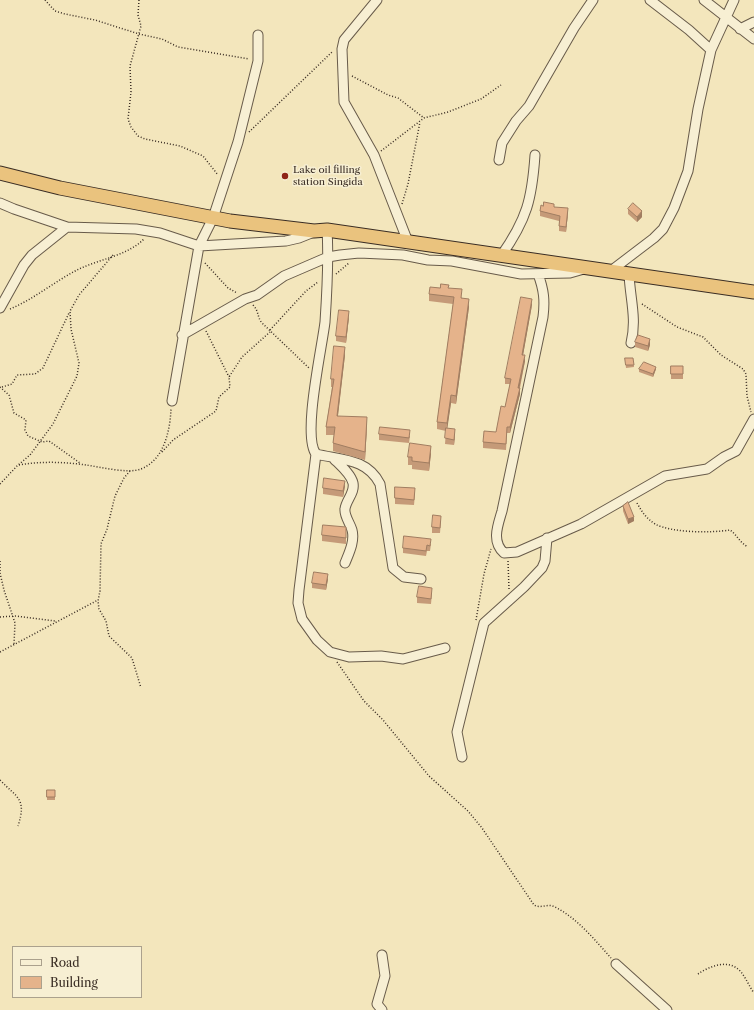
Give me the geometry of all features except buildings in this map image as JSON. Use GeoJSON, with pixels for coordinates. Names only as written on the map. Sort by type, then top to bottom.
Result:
{"type":"FeatureCollection","features":[{"type":"Feature","properties":{"kind":"highway"},"geometry":{"type":"LineString","coordinates":[[0,173],[60,188],[213,218],[408,242],[501,256],[612,270],[629,274],[754,292]]}},
{"type":"Feature","properties":{"kind":"street"},"geometry":{"type":"LineString","coordinates":[[377,0],[344,40],[342,49],[344,102],[374,155],[399,215],[408,242]]}},
{"type":"Feature","properties":{"kind":"street"},"geometry":{"type":"LineString","coordinates":[[499,160],[502,143],[516,121],[529,106],[574,28],[593,0]]}},
{"type":"Feature","properties":{"kind":"street"},"geometry":{"type":"LineString","coordinates":[[650,0],[690,30],[711,50]]}},
{"type":"Feature","properties":{"kind":"street"},"geometry":{"type":"LineString","coordinates":[[704,0],[754,39]]}},
{"type":"Feature","properties":{"kind":"street"},"geometry":{"type":"LineString","coordinates":[[612,270],[654,238],[663,229],[674,208],[688,171],[698,109],[711,50],[734,0]]}},
{"type":"Feature","properties":{"kind":"street"},"geometry":{"type":"LineString","coordinates":[[740,29],[754,22]]}},
{"type":"Feature","properties":{"kind":"street"},"geometry":{"type":"LineString","coordinates":[[172,401],[182,335],[198,251],[213,218],[238,142],[258,61],[258,35]]}},
{"type":"Feature","properties":{"kind":"street"},"geometry":{"type":"LineString","coordinates":[[501,256],[524,220],[531,197],[535,156]]}},
{"type":"Feature","properties":{"kind":"street"},"geometry":{"type":"LineString","coordinates":[[0,203],[14,210],[67,227],[126,228],[160,233],[198,251],[286,241],[321,231],[328,257],[324,323],[311,427],[313,450],[316,454],[298,603],[302,619],[322,646],[332,653],[349,657],[381,656],[403,660],[445,648]]}},
{"type":"Feature","properties":{"kind":"street"},"geometry":{"type":"LineString","coordinates":[[3,309],[19,274],[32,255],[67,227]]}},
{"type":"Feature","properties":{"kind":"street"},"geometry":{"type":"LineString","coordinates":[[182,335],[245,298],[257,295],[284,276],[328,257],[359,253],[403,255],[428,260],[452,261],[521,274],[570,273],[588,267]]}},
{"type":"Feature","properties":{"kind":"street"},"geometry":{"type":"LineString","coordinates":[[538,274],[543,287],[544,306],[502,511],[496,530],[498,545],[504,553],[517,552],[581,524],[665,476],[696,472],[714,466],[724,457],[736,452],[753,420]]}},
{"type":"Feature","properties":{"kind":"street"},"geometry":{"type":"LineString","coordinates":[[629,274],[634,320],[631,343]]}},
{"type":"Feature","properties":{"kind":"street"},"geometry":{"type":"LineString","coordinates":[[316,454],[334,459],[349,460],[361,464],[376,477],[380,484],[392,568],[404,577],[421,579]]}},
{"type":"Feature","properties":{"kind":"street"},"geometry":{"type":"LineString","coordinates":[[334,459],[353,482],[353,489],[345,508],[353,532],[351,549],[345,563]]}},
{"type":"Feature","properties":{"kind":"street"},"geometry":{"type":"LineString","coordinates":[[462,757],[457,732],[484,623],[509,601],[542,568],[545,561],[547,538]]}},
{"type":"Feature","properties":{"kind":"street"},"geometry":{"type":"LineString","coordinates":[[382,955],[385,976],[377,1004],[382,1010]]}},
{"type":"Feature","properties":{"kind":"street"},"geometry":{"type":"LineString","coordinates":[[616,964],[667,1010]]}},
{"type":"Feature","properties":{"kind":"path"},"geometry":{"type":"LineString","coordinates":[[45,0],[55,11],[95,20],[139,34],[162,39],[178,47],[258,61]]}},
{"type":"Feature","properties":{"kind":"path"},"geometry":{"type":"LineString","coordinates":[[139,0],[138,15],[141,26],[130,66],[131,92],[128,120],[131,127],[138,136],[145,139],[180,146],[203,156],[214,168],[224,184]]}},
{"type":"Feature","properties":{"kind":"path"},"geometry":{"type":"LineString","coordinates":[[238,142],[344,40]]}},
{"type":"Feature","properties":{"kind":"path"},"geometry":{"type":"LineString","coordinates":[[344,73],[369,83],[388,95],[398,98],[424,118]]}},
{"type":"Feature","properties":{"kind":"path"},"geometry":{"type":"LineString","coordinates":[[374,155],[424,118],[448,112],[481,99],[501,85]]}},
{"type":"Feature","properties":{"kind":"path"},"geometry":{"type":"LineString","coordinates":[[399,215],[408,184],[420,122]]}},
{"type":"Feature","properties":{"kind":"path"},"geometry":{"type":"LineString","coordinates":[[3,309],[23,304],[76,270],[96,261],[136,247],[151,232]]}},
{"type":"Feature","properties":{"kind":"path"},"geometry":{"type":"LineString","coordinates":[[198,251],[228,288],[245,298],[258,311],[259,319],[270,331],[300,361],[317,374]]}},
{"type":"Feature","properties":{"kind":"path"},"geometry":{"type":"LineString","coordinates":[[229,377],[242,357],[270,331],[306,291],[327,276],[334,275],[342,271],[359,253]]}},
{"type":"Feature","properties":{"kind":"path"},"geometry":{"type":"LineString","coordinates":[[81,464],[49,441],[42,442],[27,434],[26,420],[14,413],[9,395],[1,387],[12,384],[17,375],[35,374],[43,368],[79,295],[113,255]]}},
{"type":"Feature","properties":{"kind":"path"},"geometry":{"type":"LineString","coordinates":[[631,300],[640,303],[677,327],[703,336],[721,355],[743,369],[746,374],[747,396],[753,420]]}},
{"type":"Feature","properties":{"kind":"path"},"geometry":{"type":"LineString","coordinates":[[0,484],[42,442],[53,424],[77,376],[78,363],[71,329],[70,311]]}},
{"type":"Feature","properties":{"kind":"path"},"geometry":{"type":"LineString","coordinates":[[17,466],[32,463],[81,464],[130,471],[142,469],[161,453],[173,440],[216,411],[219,397],[230,387],[229,377],[203,324]]}},
{"type":"Feature","properties":{"kind":"path"},"geometry":{"type":"LineString","coordinates":[[161,453],[171,417],[172,401]]}},
{"type":"Feature","properties":{"kind":"path"},"geometry":{"type":"LineString","coordinates":[[130,471],[124,478],[115,496],[107,529],[101,544],[100,591],[98,600],[99,609],[106,621],[108,636],[132,658],[141,688]]}},
{"type":"Feature","properties":{"kind":"path"},"geometry":{"type":"LineString","coordinates":[[633,494],[643,513],[661,526],[702,532],[730,530],[742,544],[748,548]]}},
{"type":"Feature","properties":{"kind":"path"},"geometry":{"type":"LineString","coordinates":[[480,638],[476,633],[476,614],[496,530]]}},
{"type":"Feature","properties":{"kind":"path"},"geometry":{"type":"LineString","coordinates":[[504,553],[509,569],[509,601]]}},
{"type":"Feature","properties":{"kind":"path"},"geometry":{"type":"LineString","coordinates":[[0,562],[0,573],[15,623],[14,644]]}},
{"type":"Feature","properties":{"kind":"path"},"geometry":{"type":"LineString","coordinates":[[0,652],[98,600]]}},
{"type":"Feature","properties":{"kind":"path"},"geometry":{"type":"LineString","coordinates":[[0,617],[12,616],[56,621]]}},
{"type":"Feature","properties":{"kind":"path"},"geometry":{"type":"LineString","coordinates":[[332,653],[343,674],[364,701],[383,720],[429,776],[468,811],[482,828],[534,905],[541,907],[552,906],[562,911],[603,947],[616,964]]}},
{"type":"Feature","properties":{"kind":"path"},"geometry":{"type":"LineString","coordinates":[[0,780],[13,791],[21,802],[23,808],[18,826]]}},
{"type":"Feature","properties":{"kind":"path"},"geometry":{"type":"LineString","coordinates":[[698,974],[714,965],[732,967],[740,970],[754,993]]}},
{"type":"Feature","properties":{"kind":"place","name":"Lake oil filling station Singida"},"geometry":{"type":"Point","coordinates":[285,176]}}]}
